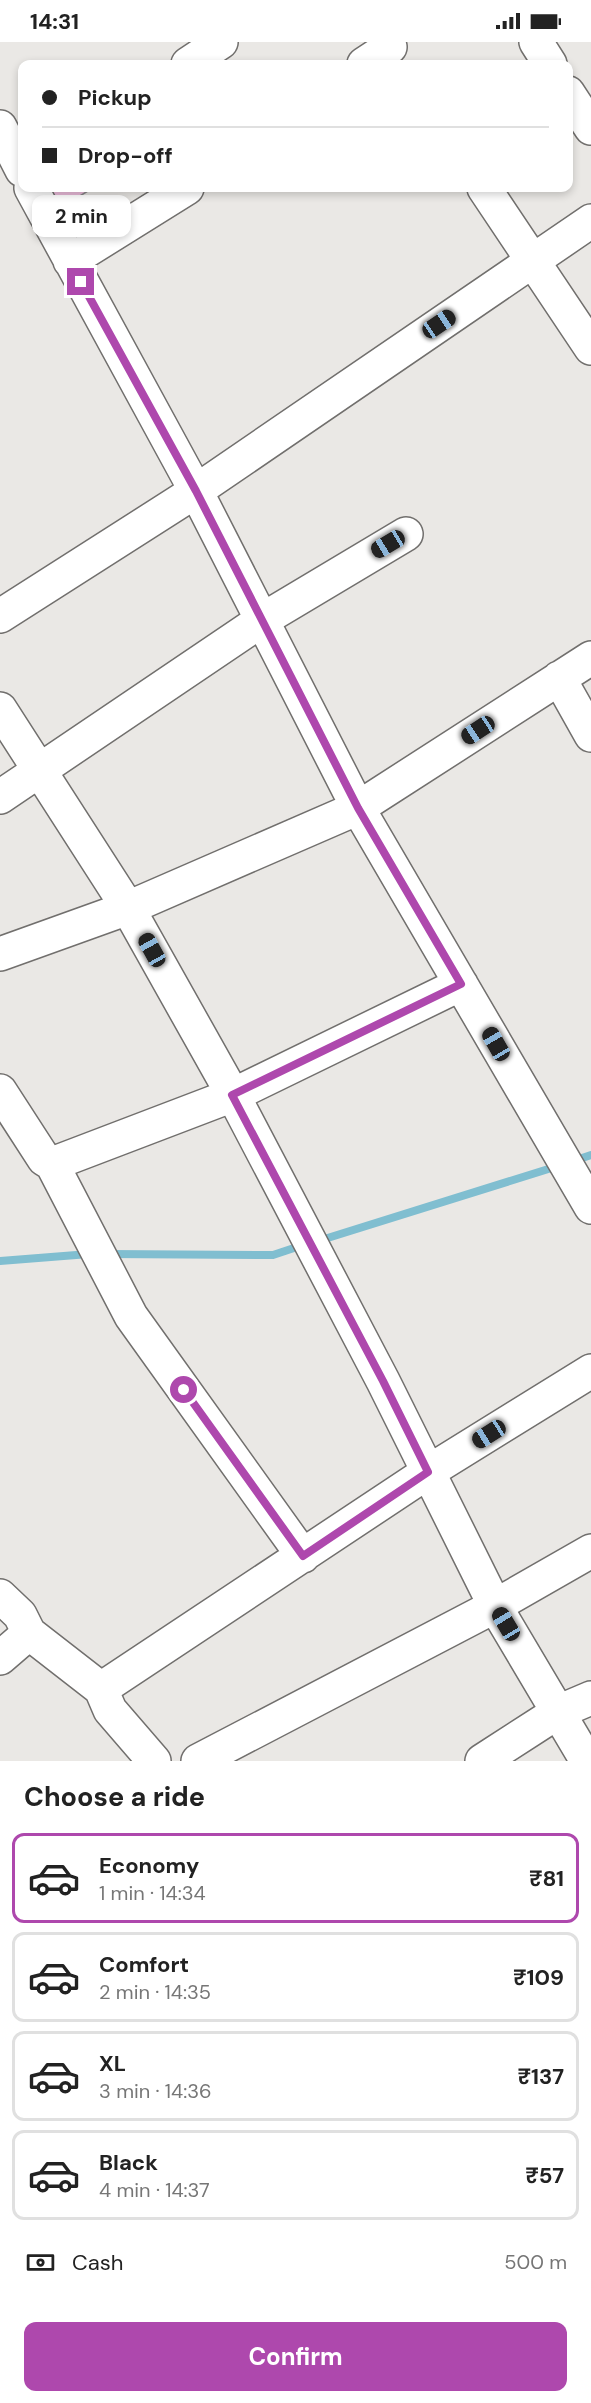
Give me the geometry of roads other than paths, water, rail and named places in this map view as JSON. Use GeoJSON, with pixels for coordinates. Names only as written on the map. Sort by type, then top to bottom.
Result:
{"type":"FeatureCollection","features":[{"type":"Feature","properties":{"kind":"street"},"geometry":{"type":"LineString","coordinates":[[194,60],[221,42]]}},
{"type":"Feature","properties":{"kind":"street"},"geometry":{"type":"LineString","coordinates":[[536,42],[547,60]]}},
{"type":"Feature","properties":{"kind":"street"},"geometry":{"type":"LineString","coordinates":[[573,101],[591,128]]}},
{"type":"Feature","properties":{"kind":"street"},"geometry":{"type":"LineString","coordinates":[[0,127],[18,162]]}},
{"type":"Feature","properties":{"kind":"street"},"geometry":{"type":"LineString","coordinates":[[33,192],[196,491],[358,808],[591,1207]]}},
{"type":"Feature","properties":{"kind":"street"},"geometry":{"type":"LineString","coordinates":[[70,261],[181,192]]}},
{"type":"Feature","properties":{"kind":"street"},"geometry":{"type":"LineString","coordinates":[[487,192],[591,348]]}},
{"type":"Feature","properties":{"kind":"street"},"geometry":{"type":"LineString","coordinates":[[0,616],[196,491],[591,221]]}},
{"type":"Feature","properties":{"kind":"street"},"geometry":{"type":"LineString","coordinates":[[0,797],[262,620],[406,534]]}},
{"type":"Feature","properties":{"kind":"street"},"geometry":{"type":"LineString","coordinates":[[0,954],[129,908],[358,808],[591,658]]}},
{"type":"Feature","properties":{"kind":"street"},"geometry":{"type":"LineString","coordinates":[[559,678],[591,735]]}},
{"type":"Feature","properties":{"kind":"street"},"geometry":{"type":"LineString","coordinates":[[0,709],[129,908],[232,1095],[383,1381],[495,1606],[587,1761]]}},
{"type":"Feature","properties":{"kind":"street"},"geometry":{"type":"LineString","coordinates":[[52,1164],[232,1095],[461,984]]}},
{"type":"Feature","properties":{"kind":"street"},"geometry":{"type":"LineString","coordinates":[[0,1091],[44,1160],[52,1164],[132,1316],[303,1556]]}},
{"type":"Feature","properties":{"kind":"street"},"geometry":{"type":"LineString","coordinates":[[101,1689],[428,1472],[591,1371]]}},
{"type":"Feature","properties":{"kind":"street"},"geometry":{"type":"LineString","coordinates":[[198,1761],[495,1606],[591,1551]]}},
{"type":"Feature","properties":{"kind":"street"},"geometry":{"type":"LineString","coordinates":[[0,1596],[20,1615],[29,1633],[101,1689],[110,1710],[154,1761]]}},
{"type":"Feature","properties":{"kind":"street"},"geometry":{"type":"LineString","coordinates":[[0,1658],[29,1633]]}},
{"type":"Feature","properties":{"kind":"street"},"geometry":{"type":"LineString","coordinates":[[482,1761],[558,1712],[591,1698]]}},
{"type":"Feature","properties":{"kind":"waterway"},"geometry":{"type":"LineString","coordinates":[[573,1161],[591,1155]]}},
{"type":"Feature","properties":{"kind":"waterway"},"geometry":{"type":"LineString","coordinates":[[318,1241],[558,1166]]}},
{"type":"Feature","properties":{"kind":"waterway"},"geometry":{"type":"LineString","coordinates":[[107,1254],[273,1255],[303,1245]]}},
{"type":"Feature","properties":{"kind":"waterway"},"geometry":{"type":"LineString","coordinates":[[0,1261],[89,1254]]}}]}
